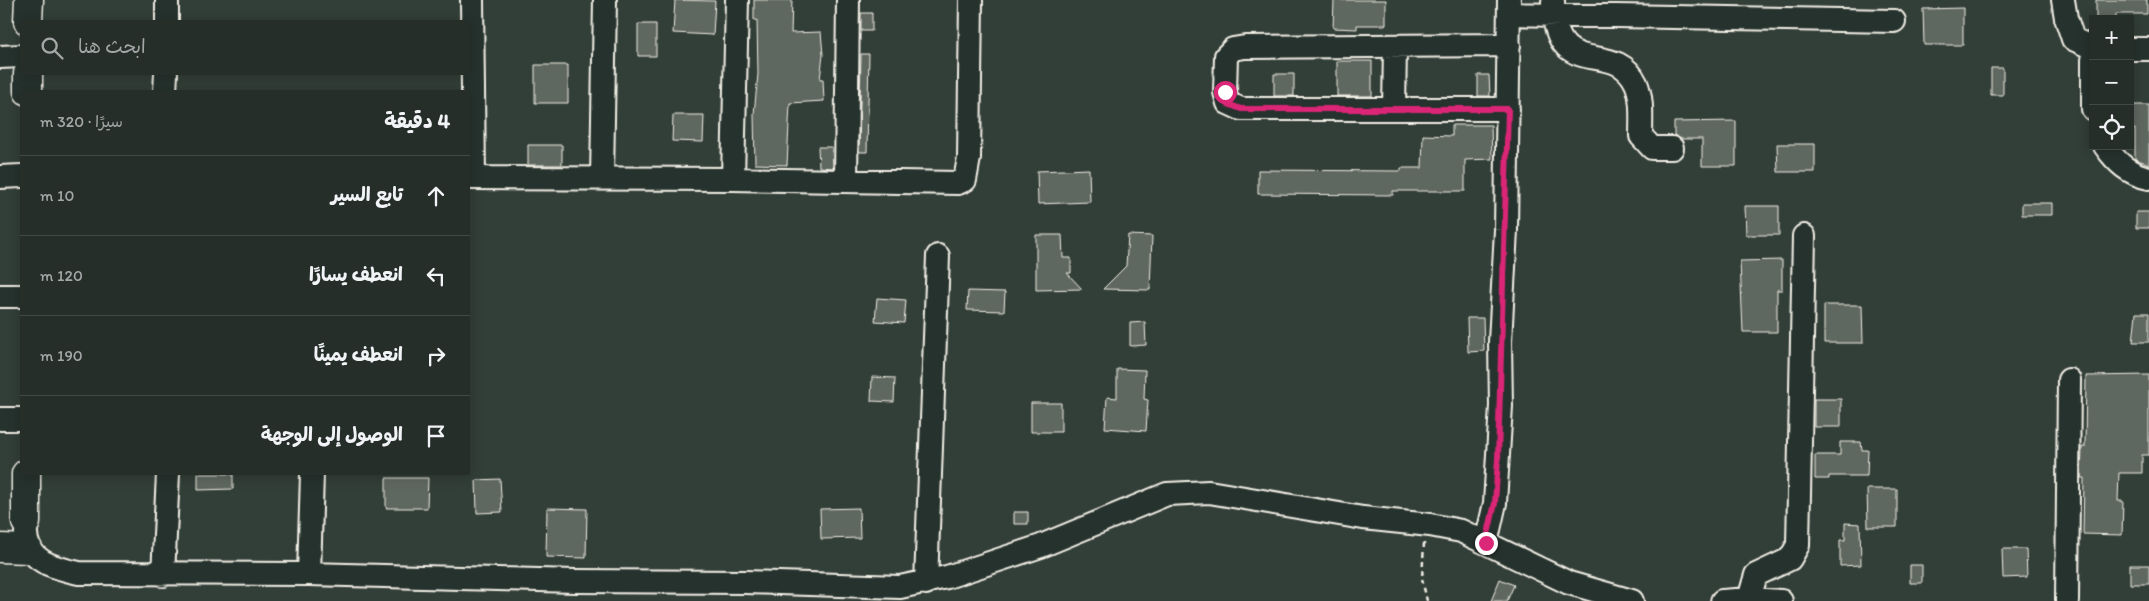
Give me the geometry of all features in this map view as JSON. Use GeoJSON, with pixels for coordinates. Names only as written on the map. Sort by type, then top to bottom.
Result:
{"type":"FeatureCollection","features":[{"type":"Feature","properties":{"kind":"main road"},"geometry":{"type":"LineString","coordinates":[[28,20],[29,0]]}},
{"type":"Feature","properties":{"kind":"main road"},"geometry":{"type":"LineString","coordinates":[[28,75],[28,90]]}},
{"type":"Feature","properties":{"kind":"main road"},"geometry":{"type":"LineString","coordinates":[[0,548],[27,535],[26,475]]}},
{"type":"Feature","properties":{"kind":"street"},"geometry":{"type":"LineString","coordinates":[[167,20],[168,0]]}},
{"type":"Feature","properties":{"kind":"street"},"geometry":{"type":"LineString","coordinates":[[472,0],[471,178],[734,179],[958,183],[965,180],[969,158],[971,0]]}},
{"type":"Feature","properties":{"kind":"street"},"geometry":{"type":"LineString","coordinates":[[602,178],[605,0]]}},
{"type":"Feature","properties":{"kind":"street"},"geometry":{"type":"LineString","coordinates":[[734,179],[737,0]]}},
{"type":"Feature","properties":{"kind":"street"},"geometry":{"type":"LineString","coordinates":[[846,181],[848,0]]}},
{"type":"Feature","properties":{"kind":"street"},"geometry":{"type":"LineString","coordinates":[[2063,0],[2066,18],[2073,39],[2089,46]]}},
{"type":"Feature","properties":{"kind":"street"},"geometry":{"type":"LineString","coordinates":[[1486,543],[1495,503],[1498,459],[1509,7],[1553,7],[1894,21]]}},
{"type":"Feature","properties":{"kind":"street"},"geometry":{"type":"LineString","coordinates":[[1553,7],[1555,30],[1559,40],[1568,49],[1580,55],[1615,62],[1627,70],[1638,91],[1641,136],[1652,148],[1672,148]]}},
{"type":"Feature","properties":{"kind":"street"},"geometry":{"type":"LineString","coordinates":[[1508,109],[1241,109],[1228,104],[1225,92],[1226,56],[1233,50],[1245,47],[1509,45]]}},
{"type":"Feature","properties":{"kind":"street"},"geometry":{"type":"LineString","coordinates":[[1394,109],[1395,47]]}},
{"type":"Feature","properties":{"kind":"street"},"geometry":{"type":"LineString","coordinates":[[2134,49],[2149,49]]}},
{"type":"Feature","properties":{"kind":"street"},"geometry":{"type":"LineString","coordinates":[[0,57],[20,56]]}},
{"type":"Feature","properties":{"kind":"street"},"geometry":{"type":"LineString","coordinates":[[165,90],[166,75]]}},
{"type":"Feature","properties":{"kind":"street"},"geometry":{"type":"LineString","coordinates":[[2108,150],[2116,162],[2136,175],[2149,178]]}},
{"type":"Feature","properties":{"kind":"street"},"geometry":{"type":"LineString","coordinates":[[0,177],[20,176]]}},
{"type":"Feature","properties":{"kind":"street"},"geometry":{"type":"LineString","coordinates":[[1749,599],[1756,575],[1790,559],[1798,545],[1804,236]]}},
{"type":"Feature","properties":{"kind":"street"},"geometry":{"type":"LineString","coordinates":[[926,583],[938,256]]}},
{"type":"Feature","properties":{"kind":"street"},"geometry":{"type":"LineString","coordinates":[[0,296],[20,296]]}},
{"type":"Feature","properties":{"kind":"street"},"geometry":{"type":"LineString","coordinates":[[2067,601],[2069,380]]}},
{"type":"Feature","properties":{"kind":"street"},"geometry":{"type":"LineString","coordinates":[[0,419],[20,419]]}},
{"type":"Feature","properties":{"kind":"street"},"geometry":{"type":"LineString","coordinates":[[164,575],[168,475]]}},
{"type":"Feature","properties":{"kind":"street"},"geometry":{"type":"LineString","coordinates":[[309,574],[312,475]]}},
{"type":"Feature","properties":{"kind":"street"},"geometry":{"type":"LineString","coordinates":[[27,535],[38,559],[56,567],[79,573],[164,575],[309,574],[575,582],[745,582],[900,587],[926,583],[1042,546],[1167,494],[1208,492],[1363,518],[1430,525],[1461,532],[1569,582],[1632,601]]}},
{"type":"Feature","properties":{"kind":"street"},"geometry":{"type":"LineString","coordinates":[[1722,601],[1749,599],[1781,601]]}},
{"type":"Feature","properties":{"kind":"path"},"geometry":{"type":"LineString","coordinates":[[1427,601],[1422,579],[1422,562],[1423,544],[1430,525]]}},
{"type":"Feature","properties":{"kind":"building"},"geometry":{"type":"Polygon","coordinates":[[[675,0],[715,1],[713,35],[673,33],[675,0]]]}},
{"type":"Feature","properties":{"kind":"building"},"geometry":{"type":"Polygon","coordinates":[[[754,0],[792,0],[791,33],[821,32],[823,55],[820,79],[823,79],[824,101],[790,103],[787,165],[755,164],[754,114],[758,74],[757,20],[754,20],[754,0]]]}},
{"type":"Feature","properties":{"kind":"building"},"geometry":{"type":"Polygon","coordinates":[[[1334,0],[1386,0],[1386,25],[1357,25],[1357,29],[1333,28],[1334,0]]]}},
{"type":"Feature","properties":{"kind":"building"},"geometry":{"type":"Polygon","coordinates":[[[2096,0],[2147,0],[2147,14],[2096,15],[2096,0]]]}},
{"type":"Feature","properties":{"kind":"building"},"geometry":{"type":"Polygon","coordinates":[[[1963,8],[1963,45],[1924,45],[1923,9],[1963,8]]]}},
{"type":"Feature","properties":{"kind":"building"},"geometry":{"type":"Polygon","coordinates":[[[861,13],[872,13],[872,31],[861,31],[861,13]]]}},
{"type":"Feature","properties":{"kind":"building"},"geometry":{"type":"Polygon","coordinates":[[[638,24],[656,24],[656,56],[638,56],[638,24]]]}},
{"type":"Feature","properties":{"kind":"building"},"geometry":{"type":"Polygon","coordinates":[[[861,54],[869,54],[867,152],[859,152],[861,54]]]}},
{"type":"Feature","properties":{"kind":"building"},"geometry":{"type":"Polygon","coordinates":[[[1337,61],[1372,61],[1372,96],[1337,96],[1337,61]]]}},
{"type":"Feature","properties":{"kind":"building"},"geometry":{"type":"Polygon","coordinates":[[[535,65],[568,65],[568,103],[535,103],[535,65]]]}},
{"type":"Feature","properties":{"kind":"building"},"geometry":{"type":"Polygon","coordinates":[[[1991,68],[2003,68],[2003,95],[1991,95],[1991,68]]]}},
{"type":"Feature","properties":{"kind":"building"},"geometry":{"type":"Polygon","coordinates":[[[1274,74],[1294,74],[1294,96],[1274,96],[1274,74]]]}},
{"type":"Feature","properties":{"kind":"building"},"geometry":{"type":"Polygon","coordinates":[[[1478,75],[1489,75],[1490,96],[1478,96],[1478,75]]]}},
{"type":"Feature","properties":{"kind":"building"},"geometry":{"type":"Polygon","coordinates":[[[2134,105],[2149,105],[2149,164],[2135,159],[2134,105]]]}},
{"type":"Feature","properties":{"kind":"building"},"geometry":{"type":"Polygon","coordinates":[[[673,115],[704,115],[703,142],[672,141],[673,115]]]}},
{"type":"Feature","properties":{"kind":"building"},"geometry":{"type":"Polygon","coordinates":[[[1736,121],[1736,166],[1702,166],[1702,139],[1681,139],[1674,135],[1674,122],[1736,121]]]}},
{"type":"Feature","properties":{"kind":"building"},"geometry":{"type":"Polygon","coordinates":[[[1452,125],[1491,125],[1492,159],[1465,160],[1465,191],[1393,191],[1393,195],[1258,194],[1258,170],[1401,171],[1401,168],[1422,168],[1423,135],[1452,136],[1452,125]]]}},
{"type":"Feature","properties":{"kind":"building"},"geometry":{"type":"Polygon","coordinates":[[[1777,144],[1815,144],[1815,172],[1778,172],[1777,144]]]}},
{"type":"Feature","properties":{"kind":"building"},"geometry":{"type":"Polygon","coordinates":[[[528,145],[562,145],[562,165],[528,165],[528,145]]]}},
{"type":"Feature","properties":{"kind":"building"},"geometry":{"type":"Polygon","coordinates":[[[818,147],[832,147],[833,168],[819,167],[818,147]]]}},
{"type":"Feature","properties":{"kind":"building"},"geometry":{"type":"Polygon","coordinates":[[[1089,169],[1090,202],[1038,204],[1037,171],[1089,169]]]}},
{"type":"Feature","properties":{"kind":"building"},"geometry":{"type":"Polygon","coordinates":[[[2022,203],[2052,203],[2052,215],[2022,215],[2022,203]]]}},
{"type":"Feature","properties":{"kind":"building"},"geometry":{"type":"Polygon","coordinates":[[[1745,206],[1779,206],[1779,235],[1746,235],[1745,206]]]}},
{"type":"Feature","properties":{"kind":"building"},"geometry":{"type":"Polygon","coordinates":[[[2136,212],[2149,212],[2149,228],[2136,228],[2136,212]]]}},
{"type":"Feature","properties":{"kind":"building"},"geometry":{"type":"Polygon","coordinates":[[[1036,235],[1062,235],[1063,258],[1071,258],[1071,273],[1067,273],[1082,289],[1036,290],[1036,235]]]}},
{"type":"Feature","properties":{"kind":"building"},"geometry":{"type":"Polygon","coordinates":[[[1128,235],[1152,236],[1150,290],[1103,289],[1126,266],[1128,235]]]}},
{"type":"Feature","properties":{"kind":"building"},"geometry":{"type":"Polygon","coordinates":[[[1782,260],[1782,290],[1777,290],[1777,332],[1743,332],[1740,261],[1782,260]]]}},
{"type":"Feature","properties":{"kind":"building"},"geometry":{"type":"Polygon","coordinates":[[[968,291],[1005,292],[1004,311],[967,310],[968,291]]]}},
{"type":"Feature","properties":{"kind":"building"},"geometry":{"type":"Polygon","coordinates":[[[877,298],[906,300],[904,323],[875,321],[877,298]]]}},
{"type":"Feature","properties":{"kind":"building"},"geometry":{"type":"Polygon","coordinates":[[[1824,305],[1862,305],[1863,343],[1824,343],[1824,305]]]}},
{"type":"Feature","properties":{"kind":"building"},"geometry":{"type":"Polygon","coordinates":[[[2136,313],[2149,313],[2149,342],[2133,342],[2136,313]]]}},
{"type":"Feature","properties":{"kind":"building"},"geometry":{"type":"Polygon","coordinates":[[[1467,318],[1483,318],[1484,351],[1468,352],[1467,318]]]}},
{"type":"Feature","properties":{"kind":"building"},"geometry":{"type":"Polygon","coordinates":[[[1145,322],[1146,345],[1130,346],[1130,323],[1145,322]]]}},
{"type":"Feature","properties":{"kind":"building"},"geometry":{"type":"Polygon","coordinates":[[[1117,369],[1145,370],[1144,399],[1148,400],[1146,431],[1105,428],[1107,397],[1117,398],[1117,369]]]}},
{"type":"Feature","properties":{"kind":"building"},"geometry":{"type":"Polygon","coordinates":[[[2149,375],[2149,455],[2142,455],[2142,473],[2119,473],[2118,501],[2123,501],[2122,535],[2083,534],[2084,478],[2081,478],[2082,447],[2085,447],[2086,376],[2149,375]]]}},
{"type":"Feature","properties":{"kind":"building"},"geometry":{"type":"Polygon","coordinates":[[[872,377],[895,378],[894,402],[871,401],[872,377]]]}},
{"type":"Feature","properties":{"kind":"building"},"geometry":{"type":"Polygon","coordinates":[[[1814,399],[1841,399],[1841,427],[1814,427],[1814,399]]]}},
{"type":"Feature","properties":{"kind":"building"},"geometry":{"type":"Polygon","coordinates":[[[1031,403],[1061,403],[1061,432],[1031,432],[1031,403]]]}},
{"type":"Feature","properties":{"kind":"building"},"geometry":{"type":"Polygon","coordinates":[[[1840,442],[1861,442],[1862,450],[1868,450],[1867,476],[1829,476],[1829,479],[1815,479],[1815,455],[1840,455],[1840,442]]]}},
{"type":"Feature","properties":{"kind":"building"},"geometry":{"type":"Polygon","coordinates":[[[198,475],[233,475],[233,489],[198,490],[198,475]]]}},
{"type":"Feature","properties":{"kind":"building"},"geometry":{"type":"Polygon","coordinates":[[[386,478],[428,478],[427,508],[386,508],[386,478]]]}},
{"type":"Feature","properties":{"kind":"building"},"geometry":{"type":"Polygon","coordinates":[[[500,479],[502,512],[477,513],[476,480],[500,479]]]}},
{"type":"Feature","properties":{"kind":"building"},"geometry":{"type":"Polygon","coordinates":[[[1867,489],[1897,489],[1897,527],[1868,527],[1867,489]]]}},
{"type":"Feature","properties":{"kind":"building"},"geometry":{"type":"Polygon","coordinates":[[[547,508],[587,509],[586,558],[546,557],[547,508]]]}},
{"type":"Feature","properties":{"kind":"building"},"geometry":{"type":"Polygon","coordinates":[[[859,508],[860,538],[821,539],[820,509],[859,508]]]}},
{"type":"Feature","properties":{"kind":"building"},"geometry":{"type":"Polygon","coordinates":[[[1014,512],[1028,512],[1028,524],[1014,524],[1014,512]]]}},
{"type":"Feature","properties":{"kind":"building"},"geometry":{"type":"Polygon","coordinates":[[[1845,523],[1860,524],[1861,565],[1840,566],[1840,540],[1845,540],[1845,523]]]}},
{"type":"Feature","properties":{"kind":"building"},"geometry":{"type":"Polygon","coordinates":[[[2002,549],[2026,549],[2027,577],[2003,578],[2002,549]]]}},
{"type":"Feature","properties":{"kind":"building"},"geometry":{"type":"Polygon","coordinates":[[[1910,565],[1922,565],[1922,583],[1910,583],[1910,565]]]}},
{"type":"Feature","properties":{"kind":"building"},"geometry":{"type":"Polygon","coordinates":[[[2130,565],[2149,565],[2149,584],[2130,584],[2130,565]]]}},
{"type":"Feature","properties":{"kind":"building"},"geometry":{"type":"Polygon","coordinates":[[[1500,579],[1514,585],[1507,601],[1491,601],[1500,579]]]}},
{"type":"Feature","properties":{"kind":"route"},"geometry":{"type":"LineString","coordinates":[[1225,92],[1228,104],[1241,109],[1508,109],[1508,170],[1500,342],[1498,459],[1495,503],[1486,543]]}}]}
